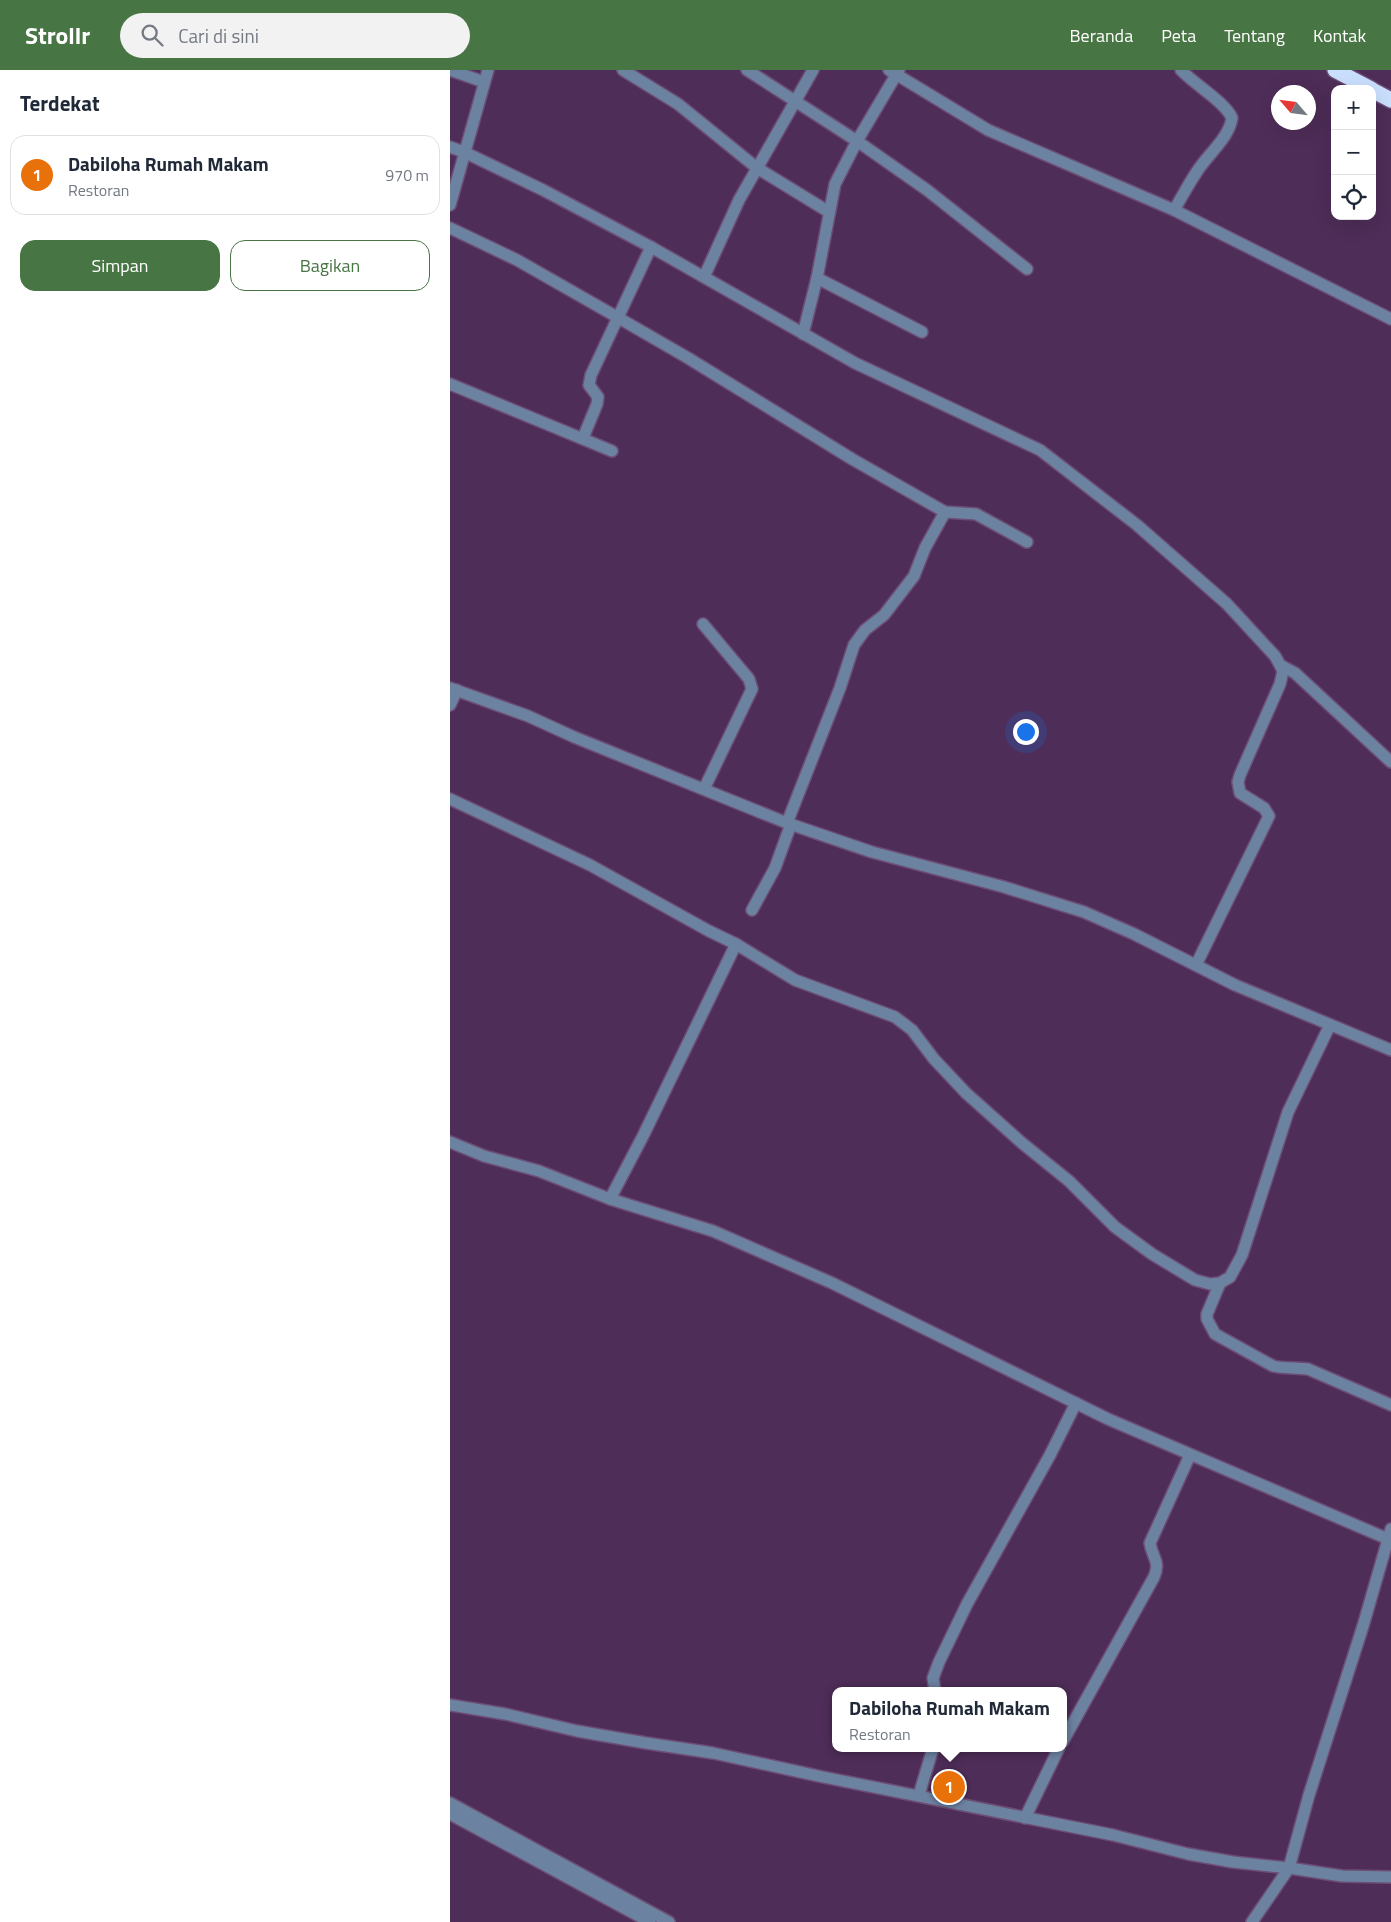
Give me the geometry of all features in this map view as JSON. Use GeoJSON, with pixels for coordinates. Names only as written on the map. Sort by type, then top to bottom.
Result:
{"type":"FeatureCollection","features":[{"type":"Feature","properties":{"kind":"highway"},"geometry":{"type":"LineString","coordinates":[[1336,70],[1364,85]]}},
{"type":"Feature","properties":{"kind":"highway"},"geometry":{"type":"LineString","coordinates":[[1376,91],[1391,100]]}},
{"type":"Feature","properties":{"kind":"street"},"geometry":{"type":"LineString","coordinates":[[450,70],[484,82]]}},
{"type":"Feature","properties":{"kind":"street"},"geometry":{"type":"LineString","coordinates":[[450,205],[488,70]]}},
{"type":"Feature","properties":{"kind":"street"},"geometry":{"type":"LineString","coordinates":[[623,70],[678,104],[757,168],[829,212]]}},
{"type":"Feature","properties":{"kind":"street"},"geometry":{"type":"LineString","coordinates":[[747,70],[857,141],[928,190],[1027,269]]}},
{"type":"Feature","properties":{"kind":"street"},"geometry":{"type":"LineString","coordinates":[[704,276],[739,200],[813,70]]}},
{"type":"Feature","properties":{"kind":"street"},"geometry":{"type":"LineString","coordinates":[[1174,210],[1198,169],[1226,134],[1232,118],[1223,106],[1181,70]]}},
{"type":"Feature","properties":{"kind":"street"},"geometry":{"type":"LineString","coordinates":[[803,334],[817,278],[835,184],[895,72],[988,130],[1174,210],[1391,319]]}},
{"type":"Feature","properties":{"kind":"street"},"geometry":{"type":"LineString","coordinates":[[450,147],[543,190],[704,276],[864,367],[1040,450],[1054,459],[1137,526],[1227,604],[1275,656],[1283,671],[1280,684],[1238,782],[1240,793],[1258,803],[1268,812],[1268,822],[1196,965]]}},
{"type":"Feature","properties":{"kind":"street"},"geometry":{"type":"LineString","coordinates":[[450,228],[517,260],[688,358],[852,459],[944,512],[976,514],[1027,542]]}},
{"type":"Feature","properties":{"kind":"street"},"geometry":{"type":"LineString","coordinates":[[583,438],[598,397],[589,385],[589,382],[616,317],[650,247]]}},
{"type":"Feature","properties":{"kind":"street"},"geometry":{"type":"LineString","coordinates":[[817,278],[922,332]]}},
{"type":"Feature","properties":{"kind":"street"},"geometry":{"type":"LineString","coordinates":[[450,384],[612,451]]}},
{"type":"Feature","properties":{"kind":"street"},"geometry":{"type":"LineString","coordinates":[[752,910],[775,868],[854,645],[864,630],[884,616],[914,576],[925,548],[944,512]]}},
{"type":"Feature","properties":{"kind":"street"},"geometry":{"type":"LineString","coordinates":[[703,624],[749,678],[752,689],[704,790]]}},
{"type":"Feature","properties":{"kind":"street"},"geometry":{"type":"LineString","coordinates":[[1280,665],[1295,673],[1391,762]]}},
{"type":"Feature","properties":{"kind":"street"},"geometry":{"type":"LineString","coordinates":[[450,705],[453,689],[528,716],[574,737],[789,824],[872,852],[1067,906],[1107,922],[1235,985],[1391,1050]]}},
{"type":"Feature","properties":{"kind":"street"},"geometry":{"type":"LineString","coordinates":[[450,800],[590,865],[736,944],[795,980],[822,988],[900,1020],[912,1030],[934,1059],[966,1093],[1069,1182],[1115,1227],[1152,1254],[1195,1280],[1210,1284],[1220,1283],[1230,1277],[1242,1255],[1288,1112],[1330,1025]]}},
{"type":"Feature","properties":{"kind":"street"},"geometry":{"type":"LineString","coordinates":[[610,1199],[643,1136],[736,944]]}},
{"type":"Feature","properties":{"kind":"street"},"geometry":{"type":"LineString","coordinates":[[450,1142],[484,1156],[539,1171],[610,1199],[713,1231],[832,1283],[1076,1404],[1190,1455],[1389,1534],[1363,1626],[1309,1795],[1289,1868],[1252,1922]]}},
{"type":"Feature","properties":{"kind":"street"},"geometry":{"type":"LineString","coordinates":[[1220,1283],[1207,1314],[1207,1319],[1214,1334],[1272,1366],[1308,1369],[1391,1405]]}},
{"type":"Feature","properties":{"kind":"street"},"geometry":{"type":"LineString","coordinates":[[934,1687],[933,1678],[967,1604],[1050,1455],[1076,1404]]}},
{"type":"Feature","properties":{"kind":"street"},"geometry":{"type":"LineString","coordinates":[[1067,1734],[1154,1577],[1157,1569],[1157,1559],[1150,1543],[1190,1455]]}},
{"type":"Feature","properties":{"kind":"street"},"geometry":{"type":"LineString","coordinates":[[450,1706],[506,1714],[646,1743],[713,1753],[1113,1835],[1188,1854],[1233,1862],[1342,1876],[1391,1878]]}},
{"type":"Feature","properties":{"kind":"street"},"geometry":{"type":"LineString","coordinates":[[919,1795],[932,1752]]}},
{"type":"Feature","properties":{"kind":"street"},"geometry":{"type":"LineString","coordinates":[[1025,1818],[1057,1752]]}},
{"type":"Feature","properties":{"kind":"street"},"geometry":{"type":"LineString","coordinates":[[450,1803],[669,1922]]}},
{"type":"Feature","properties":{"kind":"street"},"geometry":{"type":"LineString","coordinates":[[450,1814],[650,1922]]}},
{"type":"Feature","properties":{"kind":"place","name":"Dabiloha Rumah Makam"},"geometry":{"type":"Point","coordinates":[949,1787]}}]}
